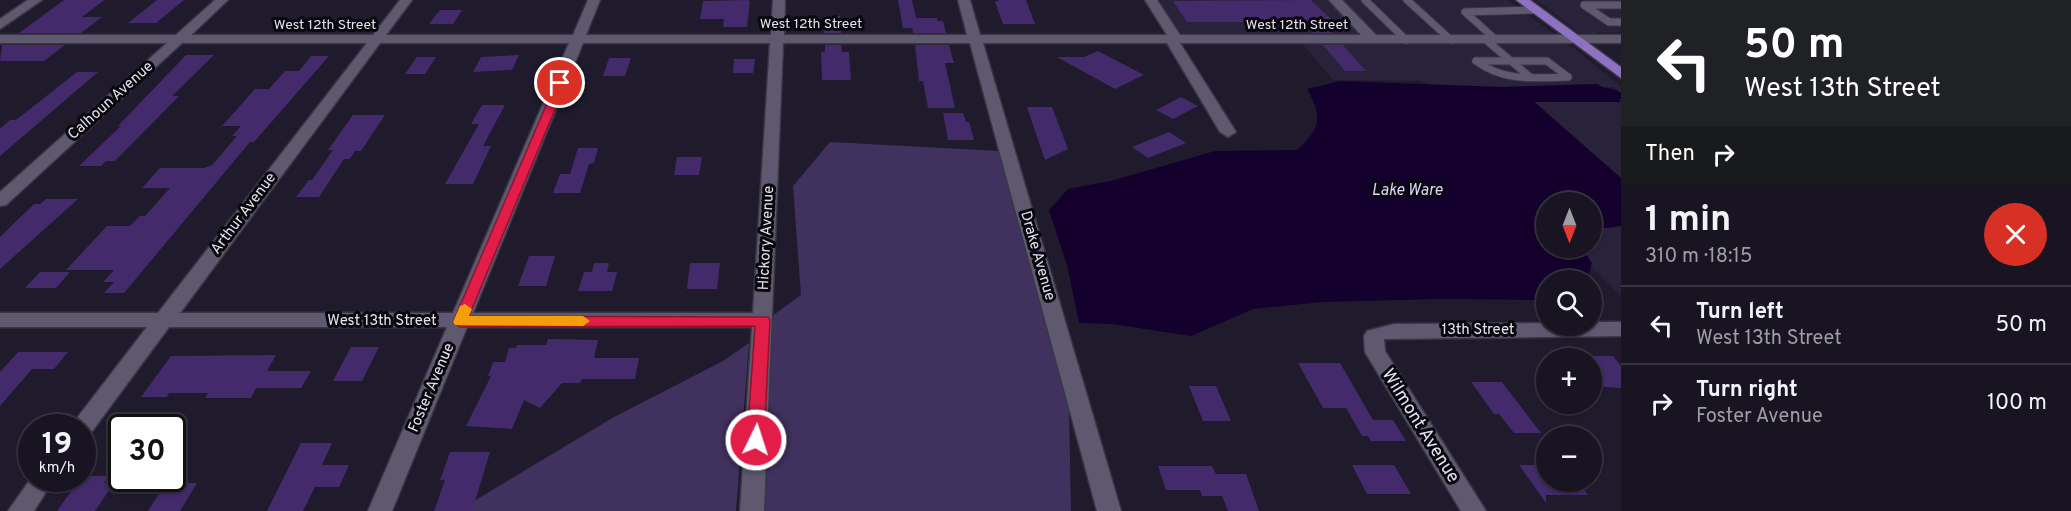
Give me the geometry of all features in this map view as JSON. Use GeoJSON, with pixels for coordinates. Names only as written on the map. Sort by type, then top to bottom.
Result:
{"type":"FeatureCollection","features":[{"type":"Feature","properties":{"kind":"main road"},"geometry":{"type":"LineString","coordinates":[[1522,0],[1621,74]]}},
{"type":"Feature","properties":{"kind":"street"},"geometry":{"type":"LineString","coordinates":[[0,25],[36,0]]}},
{"type":"Feature","properties":{"kind":"street","name":"Calhoun Avenue"},"geometry":{"type":"LineString","coordinates":[[0,201],[222,0]]}},
{"type":"Feature","properties":{"kind":"street","name":"Arthur Avenue"},"geometry":{"type":"LineString","coordinates":[[93,414],[406,0]]}},
{"type":"Feature","properties":{"kind":"street","name":"Foster Avenue"},"geometry":{"type":"LineString","coordinates":[[380,511],[594,0]]}},
{"type":"Feature","properties":{"kind":"street","name":"Hickory Avenue"},"geometry":{"type":"LineString","coordinates":[[752,511],[779,0]]}},
{"type":"Feature","properties":{"kind":"street","name":"Drake Avenue"},"geometry":{"type":"LineString","coordinates":[[964,0],[1109,511]]}},
{"type":"Feature","properties":{"kind":"street"},"geometry":{"type":"LineString","coordinates":[[1150,0],[1228,132]]}},
{"type":"Feature","properties":{"kind":"street"},"geometry":{"type":"LineString","coordinates":[[1335,0],[1373,40]]}},
{"type":"Feature","properties":{"kind":"street","name":"West 12th Street"},"geometry":{"type":"LineString","coordinates":[[0,39],[1621,39]]}},
{"type":"Feature","properties":{"kind":"street","name":"West 13th Street"},"geometry":{"type":"LineString","coordinates":[[0,320],[460,322],[763,320]]}},
{"type":"Feature","properties":{"kind":"street","name":"13th Street"},"geometry":{"type":"LineString","coordinates":[[1373,338],[1379,333],[1394,331],[1621,329]]}},
{"type":"Feature","properties":{"kind":"street","name":"Wilmont Avenue"},"geometry":{"type":"LineString","coordinates":[[1373,338],[1375,352],[1388,376],[1474,511]]}},
{"type":"Feature","properties":{"kind":"street"},"geometry":{"type":"LineString","coordinates":[[20,511],[34,492]]}},
{"type":"Feature","properties":{"kind":"lane"},"geometry":{"type":"LineString","coordinates":[[1365,0],[1406,40]]}},
{"type":"Feature","properties":{"kind":"lane"},"geometry":{"type":"LineString","coordinates":[[1407,0],[1450,40]]}},
{"type":"Feature","properties":{"kind":"lane"},"geometry":{"type":"LineString","coordinates":[[1621,5],[1584,5],[1609,22],[1621,22]]}},
{"type":"Feature","properties":{"kind":"lane"},"geometry":{"type":"LineString","coordinates":[[1530,77],[1510,61],[1465,12],[1536,10]]}},
{"type":"Feature","properties":{"kind":"lane"},"geometry":{"type":"LineString","coordinates":[[1476,61],[1547,61],[1568,77],[1530,77],[1505,77],[1487,71],[1476,61]]}},
{"type":"Feature","properties":{"kind":"shaded area"},"geometry":{"type":"Polygon","coordinates":[[[1157,0],[1329,0],[1359,33],[1357,35],[1189,36],[1178,32],[1157,0]]]}},
{"type":"Feature","properties":{"kind":"shaded area"},"geometry":{"type":"Polygon","coordinates":[[[1341,0],[1508,0],[1554,34],[1384,36],[1375,33],[1341,0]]]}},
{"type":"Feature","properties":{"kind":"shaded area"},"geometry":{"type":"Polygon","coordinates":[[[1537,0],[1621,0],[1621,32],[1598,32],[1595,35],[1578,32],[1537,0]]]}},
{"type":"Feature","properties":{"kind":"shaded area"},"geometry":{"type":"Polygon","coordinates":[[[1301,42],[1562,44],[1573,47],[1583,55],[1621,87],[1621,93],[1614,87],[1601,87],[1597,84],[1502,87],[1435,86],[1420,81],[1333,80],[1301,42]]]}},
{"type":"Feature","properties":{"kind":"shaded area"},"geometry":{"type":"Polygon","coordinates":[[[1534,101],[1621,102],[1621,178],[1534,101]]]}},
{"type":"Feature","properties":{"kind":"shaded area"},"geometry":{"type":"Polygon","coordinates":[[[830,142],[999,151],[1069,409],[1071,511],[758,511],[768,319],[801,295],[793,186],[830,142]]]}},
{"type":"Feature","properties":{"kind":"shaded area"},"geometry":{"type":"Polygon","coordinates":[[[1602,198],[1621,198],[1621,296],[1602,277],[1602,270],[1594,270],[1582,258],[1602,258],[1602,198]]]}},
{"type":"Feature","properties":{"kind":"shaded area"},"geometry":{"type":"Polygon","coordinates":[[[749,343],[736,511],[466,511],[474,501],[614,417],[723,361],[749,343]]]}},
{"type":"Feature","properties":{"kind":"water","name":"Lake Ware"},"geometry":{"type":"Polygon","coordinates":[[[1340,81],[1502,87],[1597,84],[1615,90],[1621,93],[1621,99],[1618,99],[1621,102],[1534,102],[1621,178],[1621,226],[1602,229],[1602,192],[1536,192],[1536,258],[1589,258],[1592,263],[1590,270],[1536,270],[1536,300],[1439,299],[1323,302],[1253,309],[1191,336],[1112,324],[1079,323],[1068,269],[1049,210],[1068,189],[1111,181],[1215,151],[1297,150],[1311,135],[1317,122],[1316,108],[1307,89],[1340,81]]]}},
{"type":"Feature","properties":{"kind":"building"},"geometry":{"type":"Polygon","coordinates":[[[64,0],[104,0],[82,17],[102,17],[81,33],[19,33],[64,0]]]}},
{"type":"Feature","properties":{"kind":"building"},"geometry":{"type":"Polygon","coordinates":[[[157,0],[184,0],[156,23],[128,23],[157,0]]]}},
{"type":"Feature","properties":{"kind":"building"},"geometry":{"type":"Polygon","coordinates":[[[898,0],[912,0],[916,18],[937,18],[937,21],[943,21],[946,33],[913,33],[912,28],[903,28],[898,0]]]}},
{"type":"Feature","properties":{"kind":"building"},"geometry":{"type":"Polygon","coordinates":[[[1026,0],[1035,24],[1003,24],[995,2],[1026,0]]]}},
{"type":"Feature","properties":{"kind":"building"},"geometry":{"type":"Polygon","coordinates":[[[1311,0],[1334,22],[1324,25],[1331,33],[1312,33],[1309,29],[1297,27],[1256,27],[1252,22],[1187,22],[1173,1],[1311,0]]]}},
{"type":"Feature","properties":{"kind":"building"},"geometry":{"type":"Polygon","coordinates":[[[703,1],[750,1],[747,27],[723,27],[724,19],[700,19],[703,1]]]}},
{"type":"Feature","properties":{"kind":"building"},"geometry":{"type":"Polygon","coordinates":[[[440,10],[462,10],[453,24],[429,24],[440,10]]]}},
{"type":"Feature","properties":{"kind":"building"},"geometry":{"type":"Polygon","coordinates":[[[824,16],[840,16],[841,33],[824,33],[824,16]]]}},
{"type":"Feature","properties":{"kind":"building"},"geometry":{"type":"Polygon","coordinates":[[[2,45],[65,45],[44,61],[0,61],[2,45]]]}},
{"type":"Feature","properties":{"kind":"building"},"geometry":{"type":"Polygon","coordinates":[[[825,45],[841,45],[842,52],[849,52],[851,80],[822,80],[821,52],[825,52],[825,45]]]}},
{"type":"Feature","properties":{"kind":"building"},"geometry":{"type":"Polygon","coordinates":[[[915,45],[949,45],[954,63],[945,63],[955,108],[928,108],[923,81],[919,81],[915,45]]]}},
{"type":"Feature","properties":{"kind":"building"},"geometry":{"type":"Polygon","coordinates":[[[1323,45],[1343,45],[1366,71],[1345,71],[1323,45]]]}},
{"type":"Feature","properties":{"kind":"building"},"geometry":{"type":"Polygon","coordinates":[[[1098,51],[1144,75],[1115,89],[1057,57],[1084,57],[1098,51]]]}},
{"type":"Feature","properties":{"kind":"building"},"geometry":{"type":"Polygon","coordinates":[[[186,55],[214,55],[172,96],[179,96],[115,161],[106,161],[101,166],[79,166],[121,126],[118,126],[186,55]]]}},
{"type":"Feature","properties":{"kind":"building"},"geometry":{"type":"Polygon","coordinates":[[[519,55],[512,70],[473,72],[481,57],[519,55]]]}},
{"type":"Feature","properties":{"kind":"building"},"geometry":{"type":"Polygon","coordinates":[[[311,56],[329,56],[254,142],[250,142],[124,293],[104,293],[114,282],[103,282],[114,270],[66,270],[107,226],[130,226],[140,216],[145,216],[170,188],[142,188],[160,168],[204,168],[212,165],[237,136],[232,136],[241,126],[222,126],[255,89],[269,89],[285,71],[299,71],[311,56]]]}},
{"type":"Feature","properties":{"kind":"building"},"geometry":{"type":"Polygon","coordinates":[[[417,57],[436,57],[425,74],[405,74],[417,57]]]}},
{"type":"Feature","properties":{"kind":"building"},"geometry":{"type":"Polygon","coordinates":[[[609,58],[631,58],[625,76],[603,76],[609,58]]]}},
{"type":"Feature","properties":{"kind":"building"},"geometry":{"type":"Polygon","coordinates":[[[734,59],[755,59],[753,73],[733,73],[734,59]]]}},
{"type":"Feature","properties":{"kind":"building"},"geometry":{"type":"Polygon","coordinates":[[[77,72],[98,72],[0,156],[0,129],[10,120],[16,120],[77,72]]]}},
{"type":"Feature","properties":{"kind":"building"},"geometry":{"type":"Polygon","coordinates":[[[1181,97],[1198,106],[1173,119],[1156,110],[1181,97]]]}},
{"type":"Feature","properties":{"kind":"building"},"geometry":{"type":"Polygon","coordinates":[[[482,105],[505,105],[483,146],[491,146],[473,184],[445,184],[479,124],[471,124],[482,105]]]}},
{"type":"Feature","properties":{"kind":"building"},"geometry":{"type":"Polygon","coordinates":[[[1027,107],[1052,107],[1068,149],[1045,160],[1027,107]]]}},
{"type":"Feature","properties":{"kind":"building"},"geometry":{"type":"Polygon","coordinates":[[[943,113],[963,113],[966,122],[969,122],[974,140],[948,140],[943,113]]]}},
{"type":"Feature","properties":{"kind":"building"},"geometry":{"type":"Polygon","coordinates":[[[353,115],[385,115],[361,151],[355,151],[350,159],[344,159],[319,197],[296,197],[309,180],[312,180],[333,150],[328,150],[353,115]]]}},
{"type":"Feature","properties":{"kind":"building"},"geometry":{"type":"Polygon","coordinates":[[[1169,132],[1186,143],[1148,158],[1132,147],[1169,132]]]}},
{"type":"Feature","properties":{"kind":"building"},"geometry":{"type":"Polygon","coordinates":[[[578,148],[598,148],[594,163],[589,164],[580,193],[553,193],[560,174],[570,174],[578,148]]]}},
{"type":"Feature","properties":{"kind":"building"},"geometry":{"type":"Polygon","coordinates":[[[677,157],[702,157],[699,175],[674,175],[677,157]]]}},
{"type":"Feature","properties":{"kind":"building"},"geometry":{"type":"Polygon","coordinates":[[[46,199],[78,199],[0,269],[0,237],[34,204],[40,204],[46,199]]]}},
{"type":"Feature","properties":{"kind":"building"},"geometry":{"type":"Polygon","coordinates":[[[529,256],[555,256],[546,286],[518,286],[529,256]]]}},
{"type":"Feature","properties":{"kind":"building"},"geometry":{"type":"Polygon","coordinates":[[[594,263],[609,263],[607,272],[617,272],[612,291],[578,291],[584,272],[592,272],[594,263]]]}},
{"type":"Feature","properties":{"kind":"building"},"geometry":{"type":"Polygon","coordinates":[[[690,263],[720,263],[717,289],[687,289],[690,263]]]}},
{"type":"Feature","properties":{"kind":"building"},"geometry":{"type":"Polygon","coordinates":[[[40,272],[70,272],[56,288],[25,288],[40,272]]]}},
{"type":"Feature","properties":{"kind":"building"},"geometry":{"type":"Polygon","coordinates":[[[548,339],[598,340],[594,358],[639,358],[635,379],[582,379],[580,383],[562,383],[540,408],[524,400],[512,429],[466,426],[491,376],[488,376],[493,362],[505,362],[509,348],[516,348],[517,345],[546,345],[548,339]]]}},
{"type":"Feature","properties":{"kind":"building"},"geometry":{"type":"Polygon","coordinates":[[[351,347],[379,347],[362,381],[333,381],[351,347]]]}},
{"type":"Feature","properties":{"kind":"building"},"geometry":{"type":"Polygon","coordinates":[[[18,352],[68,352],[54,369],[32,369],[0,406],[0,372],[18,352]]]}},
{"type":"Feature","properties":{"kind":"building"},"geometry":{"type":"Polygon","coordinates":[[[276,355],[267,371],[311,371],[301,388],[256,388],[251,398],[205,398],[208,393],[169,393],[167,397],[141,397],[171,356],[276,355]]]}},
{"type":"Feature","properties":{"kind":"building"},"geometry":{"type":"Polygon","coordinates":[[[1602,356],[1613,356],[1621,366],[1621,388],[1605,387],[1602,383],[1602,356]]]}},
{"type":"Feature","properties":{"kind":"building"},"geometry":{"type":"Polygon","coordinates":[[[1298,363],[1340,363],[1373,420],[1393,420],[1406,441],[1371,441],[1368,436],[1362,436],[1346,408],[1323,408],[1298,363]]]}},
{"type":"Feature","properties":{"kind":"building"},"geometry":{"type":"Polygon","coordinates":[[[1471,382],[1502,382],[1536,426],[1536,433],[1514,433],[1499,414],[1494,414],[1471,382]]]}},
{"type":"Feature","properties":{"kind":"building"},"geometry":{"type":"Polygon","coordinates":[[[1189,386],[1216,386],[1231,421],[1203,421],[1189,386]]]}},
{"type":"Feature","properties":{"kind":"building"},"geometry":{"type":"Polygon","coordinates":[[[301,443],[332,443],[322,465],[349,465],[339,487],[315,487],[303,511],[267,511],[301,443]]]}},
{"type":"Feature","properties":{"kind":"building"},"geometry":{"type":"Polygon","coordinates":[[[450,452],[490,452],[472,511],[434,511],[445,480],[440,480],[450,452]]]}},
{"type":"Feature","properties":{"kind":"building"},"geometry":{"type":"Polygon","coordinates":[[[1352,465],[1394,465],[1411,494],[1367,494],[1352,465]]]}},
{"type":"Feature","properties":{"kind":"building"},"geometry":{"type":"Polygon","coordinates":[[[1519,465],[1536,465],[1536,489],[1519,465]]]}},
{"type":"Feature","properties":{"kind":"building"},"geometry":{"type":"Polygon","coordinates":[[[1158,466],[1212,466],[1216,474],[1246,474],[1259,511],[1228,511],[1222,496],[1202,496],[1200,490],[1166,490],[1158,466]]]}},
{"type":"Feature","properties":{"kind":"building"},"geometry":{"type":"Polygon","coordinates":[[[96,476],[108,476],[104,483],[108,483],[108,492],[95,511],[57,511],[71,492],[96,492],[96,476]]]}},
{"type":"Feature","properties":{"kind":"building"},"geometry":{"type":"Polygon","coordinates":[[[186,483],[197,483],[180,511],[148,511],[160,492],[186,492],[186,483]]]}},
{"type":"Feature","properties":{"kind":"building"},"geometry":{"type":"Polygon","coordinates":[[[1538,492],[1586,492],[1588,495],[1546,495],[1546,503],[1538,492]]]}},
{"type":"Feature","properties":{"kind":"slow traffic"},"geometry":{"type":"LineString","coordinates":[[465,309],[460,322],[583,321]]}},
{"type":"Feature","properties":{"kind":"route"},"geometry":{"type":"LineString","coordinates":[[560,83],[460,322],[763,320],[756,440]]}}]}
